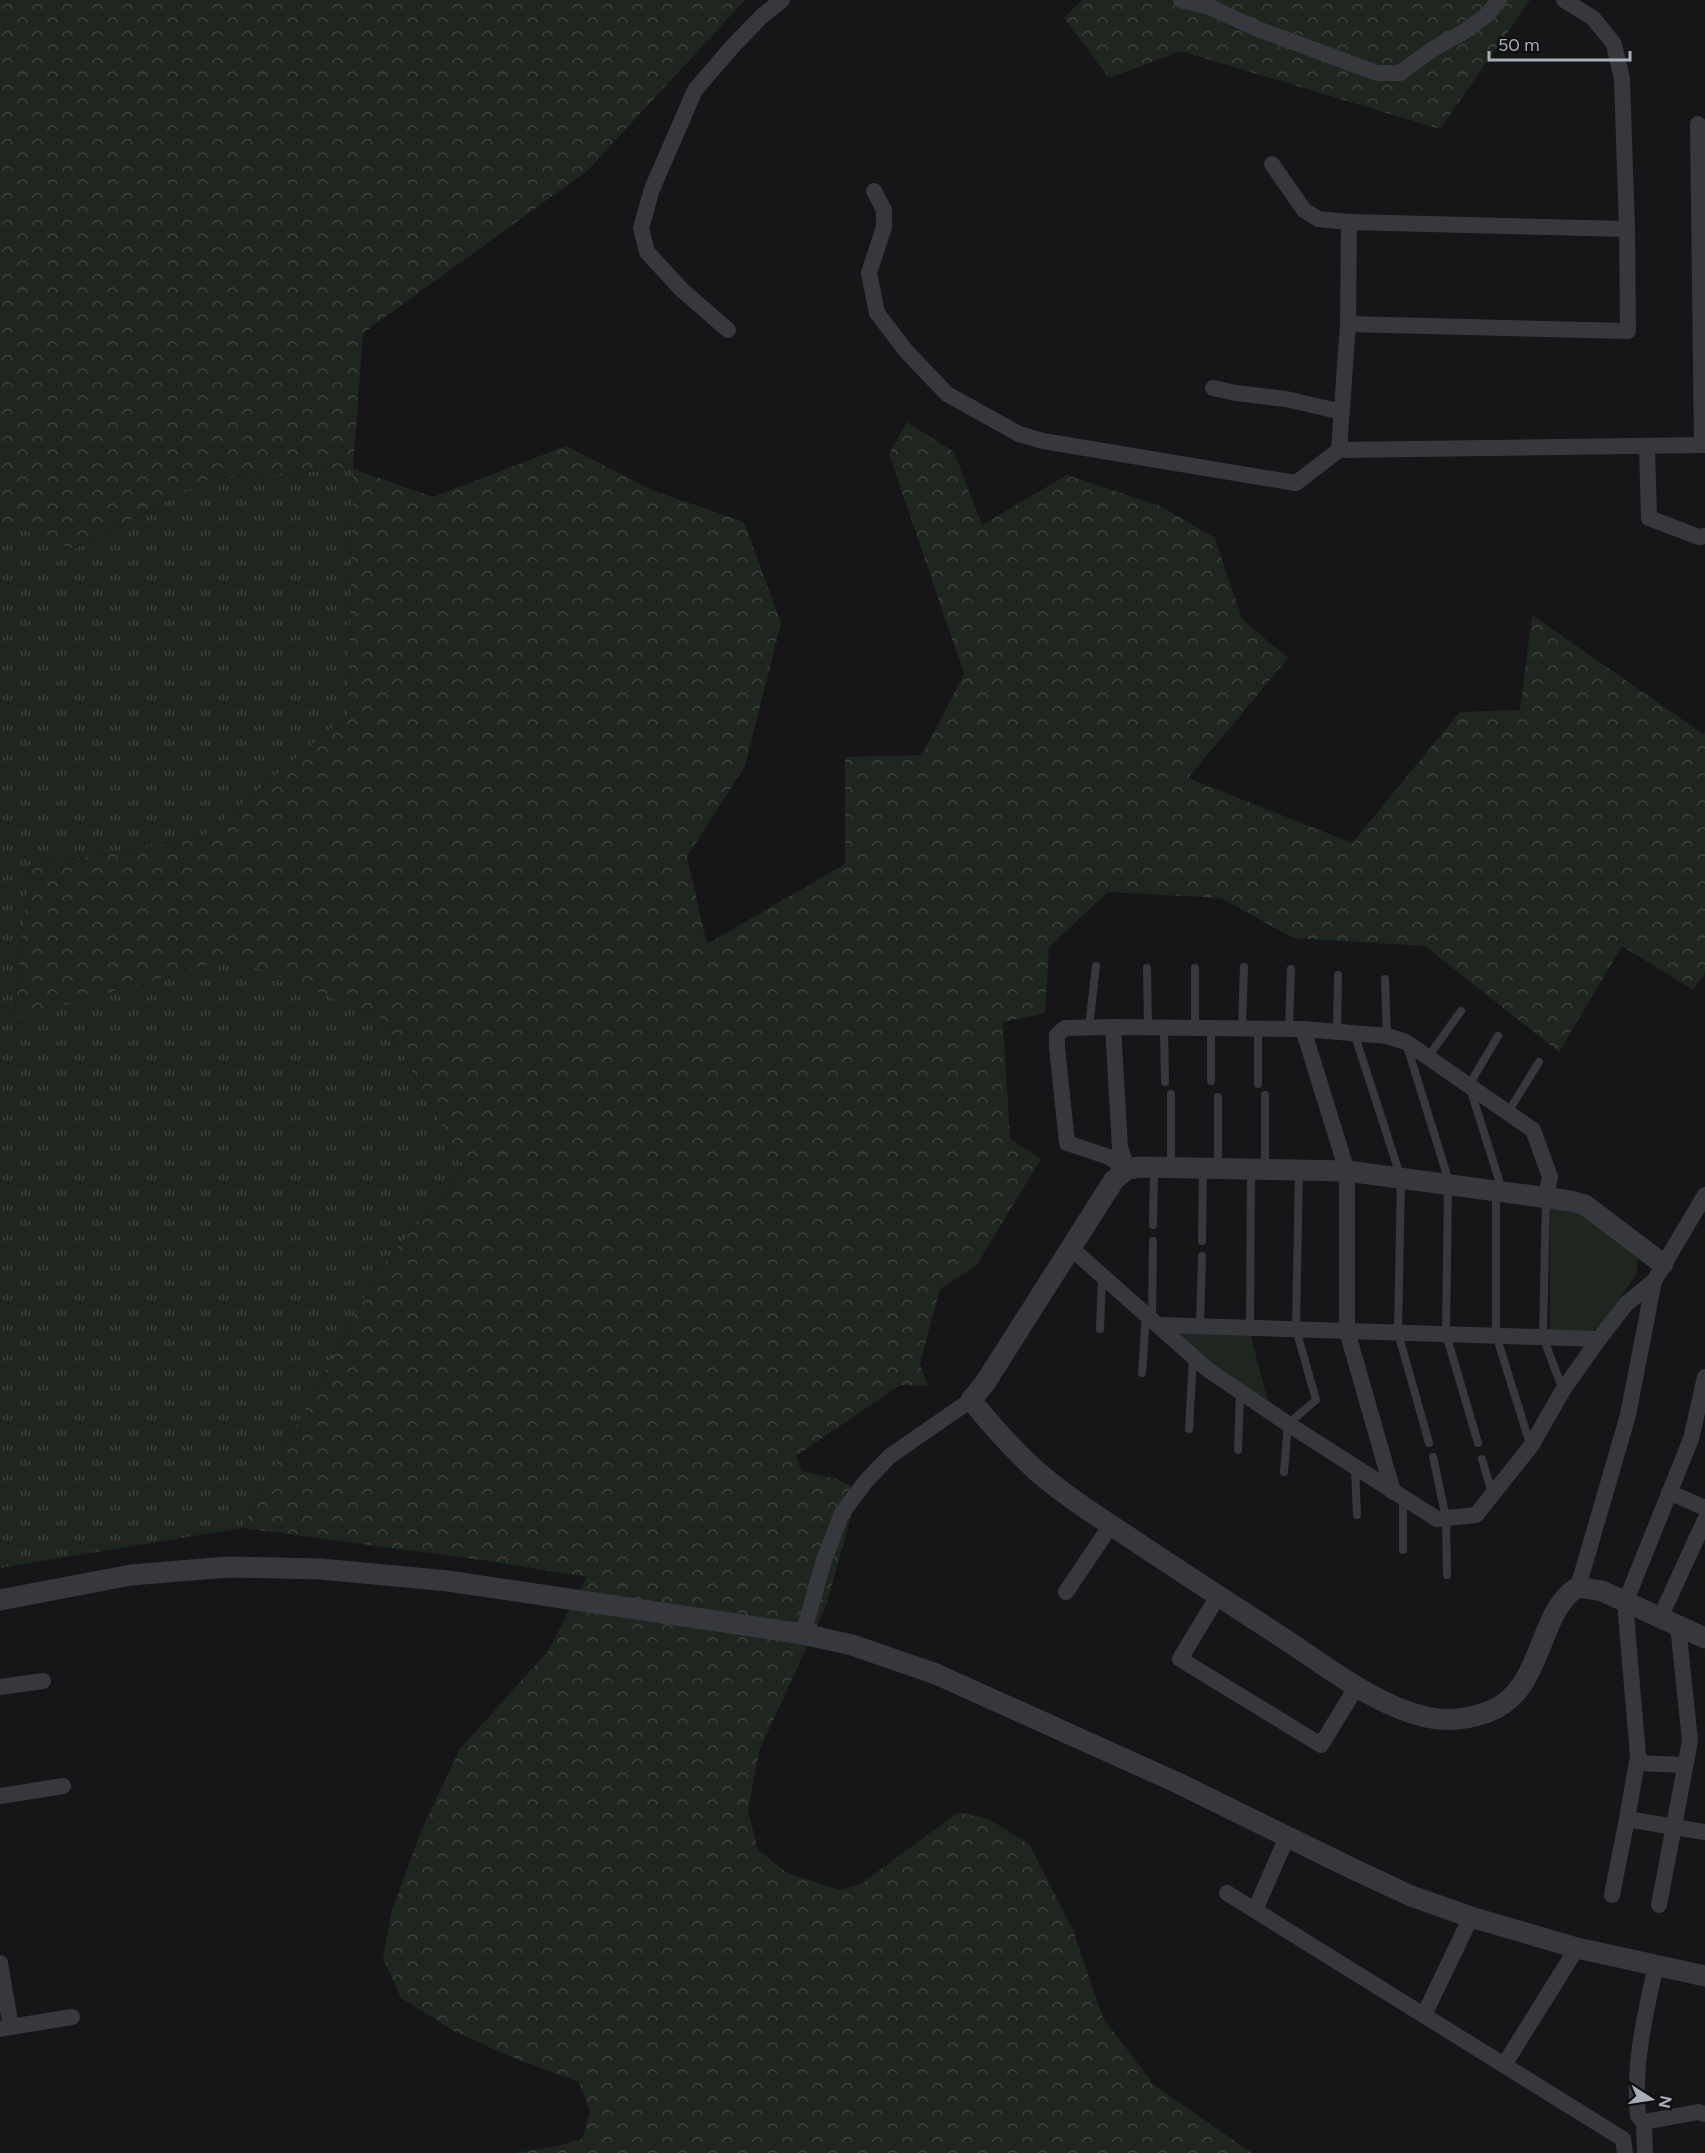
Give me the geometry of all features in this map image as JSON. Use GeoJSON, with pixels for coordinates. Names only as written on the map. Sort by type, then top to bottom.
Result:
{"type":"FeatureCollection","features":[{"type":"Feature","properties":{"kind":"street"},"geometry":{"type":"LineString","coordinates":[[728,330],[682,290],[647,252],[641,228],[652,189],[695,90],[739,39],[782,0]]}},
{"type":"Feature","properties":{"kind":"street"},"geometry":{"type":"LineString","coordinates":[[1181,0],[1210,7],[1255,28],[1377,73],[1400,73],[1433,49],[1465,31],[1488,14],[1499,0]]}},
{"type":"Feature","properties":{"kind":"street"},"geometry":{"type":"LineString","coordinates":[[1348,324],[1628,331],[1622,79],[1614,44],[1593,18],[1564,0]]}},
{"type":"Feature","properties":{"kind":"street"},"geometry":{"type":"LineString","coordinates":[[874,191],[884,210],[884,227],[869,273],[877,313],[906,351],[947,394],[1019,434],[1043,441],[1296,483],[1339,450],[1703,445],[1702,185],[1698,124]]}},
{"type":"Feature","properties":{"kind":"street"},"geometry":{"type":"LineString","coordinates":[[1272,164],[1304,210],[1318,219],[1349,222],[1627,229]]}},
{"type":"Feature","properties":{"kind":"street"},"geometry":{"type":"LineString","coordinates":[[1339,450],[1348,324],[1349,222]]}},
{"type":"Feature","properties":{"kind":"street"},"geometry":{"type":"LineString","coordinates":[[1213,388],[1286,399],[1342,412]]}},
{"type":"Feature","properties":{"kind":"street"},"geometry":{"type":"LineString","coordinates":[[1647,447],[1649,518],[1699,537],[1705,537]]}},
{"type":"Feature","properties":{"kind":"street"},"geometry":{"type":"LineString","coordinates":[[1546,1197],[1550,1177],[1533,1130],[1406,1042],[1387,1036],[1346,1032],[1156,1026],[1065,1028],[1057,1035],[1068,1143],[1109,1157],[1127,1169],[1162,1167],[1347,1171],[1546,1197],[1585,1205],[1658,1272]]}},
{"type":"Feature","properties":{"kind":"street"},"geometry":{"type":"LineString","coordinates":[[1113,1027],[1120,1147],[1127,1169]]}},
{"type":"Feature","properties":{"kind":"street"},"geometry":{"type":"LineString","coordinates":[[1296,1029],[1347,1171],[1347,1331],[1398,1495]]}},
{"type":"Feature","properties":{"kind":"street"},"geometry":{"type":"LineString","coordinates":[[803,1634],[824,1560],[842,1513],[866,1481],[890,1456],[971,1400],[985,1383],[1114,1180],[1127,1169]]}},
{"type":"Feature","properties":{"kind":"street"},"geometry":{"type":"LineString","coordinates":[[1071,1248],[1207,1369],[1288,1424],[1437,1519],[1476,1515],[1531,1446],[1563,1390],[1599,1339],[1626,1304],[1658,1272],[1705,1195]]}},
{"type":"Feature","properties":{"kind":"street"},"geometry":{"type":"LineString","coordinates":[[1578,1587],[1628,1415],[1658,1272]]}},
{"type":"Feature","properties":{"kind":"street"},"geometry":{"type":"LineString","coordinates":[[1152,1319],[1200,1326],[1599,1339]]}},
{"type":"Feature","properties":{"kind":"street"},"geometry":{"type":"LineString","coordinates":[[1612,1895],[1638,1756],[1625,1603],[1691,1439],[1705,1377]]}},
{"type":"Feature","properties":{"kind":"street"},"geometry":{"type":"LineString","coordinates":[[971,1400],[1008,1443],[1040,1474],[1111,1525],[1357,1686],[1403,1710],[1426,1717],[1450,1720],[1471,1718],[1508,1702],[1523,1683],[1560,1605],[1570,1592],[1578,1587],[1602,1591],[1669,1622],[1704,1635]]}},
{"type":"Feature","properties":{"kind":"street"},"geometry":{"type":"LineString","coordinates":[[1669,1492],[1705,1508]]}},
{"type":"Feature","properties":{"kind":"street"},"geometry":{"type":"LineString","coordinates":[[1659,1905],[1685,1765],[1697,1743],[1669,1622],[1705,1520]]}},
{"type":"Feature","properties":{"kind":"street"},"geometry":{"type":"LineString","coordinates":[[1066,1592],[1111,1525]]}},
{"type":"Feature","properties":{"kind":"street"},"geometry":{"type":"LineString","coordinates":[[0,1600],[131,1575],[228,1567],[321,1569],[448,1581],[803,1634],[852,1645],[936,1674],[1178,1783],[1412,1896],[1471,1917],[1577,1948],[1705,1976]]}},
{"type":"Feature","properties":{"kind":"street"},"geometry":{"type":"LineString","coordinates":[[1218,1596],[1180,1659],[1321,1745],[1357,1686]]}},
{"type":"Feature","properties":{"kind":"street"},"geometry":{"type":"LineString","coordinates":[[0,1687],[43,1681]]}},
{"type":"Feature","properties":{"kind":"street"},"geometry":{"type":"LineString","coordinates":[[1637,1763],[1685,1765]]}},
{"type":"Feature","properties":{"kind":"street"},"geometry":{"type":"LineString","coordinates":[[0,1796],[63,1786]]}},
{"type":"Feature","properties":{"kind":"street"},"geometry":{"type":"LineString","coordinates":[[1627,1819],[1705,1832]]}},
{"type":"Feature","properties":{"kind":"street"},"geometry":{"type":"LineString","coordinates":[[1255,1910],[1287,1837]]}},
{"type":"Feature","properties":{"kind":"street"},"geometry":{"type":"LineString","coordinates":[[1227,1893],[1623,2139],[1624,2153]]}},
{"type":"Feature","properties":{"kind":"street"},"geometry":{"type":"LineString","coordinates":[[1424,2015],[1471,1917]]}},
{"type":"Feature","properties":{"kind":"street"},"geometry":{"type":"LineString","coordinates":[[1504,2065],[1577,1948]]}},
{"type":"Feature","properties":{"kind":"street"},"geometry":{"type":"LineString","coordinates":[[0,1963],[5,2028],[72,2018]]}},
{"type":"Feature","properties":{"kind":"street"},"geometry":{"type":"LineString","coordinates":[[1645,2153],[1644,2122],[1638,2116],[1637,2066],[1656,1965]]}},
{"type":"Feature","properties":{"kind":"street"},"geometry":{"type":"LineString","coordinates":[[1644,2122],[1698,2112],[1705,2114]]}},
{"type":"Feature","properties":{"kind":"lane"},"geometry":{"type":"LineString","coordinates":[[1089,1027],[1096,966]]}},
{"type":"Feature","properties":{"kind":"lane"},"geometry":{"type":"LineString","coordinates":[[1244,967],[1258,1084]]}},
{"type":"Feature","properties":{"kind":"lane"},"geometry":{"type":"LineString","coordinates":[[1147,968],[1165,1082]]}},
{"type":"Feature","properties":{"kind":"lane"},"geometry":{"type":"LineString","coordinates":[[1195,968],[1211,1081]]}},
{"type":"Feature","properties":{"kind":"lane"},"geometry":{"type":"LineString","coordinates":[[1291,969],[1296,1029]]}},
{"type":"Feature","properties":{"kind":"lane"},"geometry":{"type":"LineString","coordinates":[[1338,975],[1346,1032],[1401,1178],[1398,1333],[1429,1443]]}},
{"type":"Feature","properties":{"kind":"lane"},"geometry":{"type":"LineString","coordinates":[[1385,979],[1387,1036]]}},
{"type":"Feature","properties":{"kind":"lane"},"geometry":{"type":"LineString","coordinates":[[1428,1058],[1461,1011]]}},
{"type":"Feature","properties":{"kind":"lane"},"geometry":{"type":"LineString","coordinates":[[1498,1036],[1469,1085],[1498,1180],[1496,1191],[1496,1335],[1531,1446]]}},
{"type":"Feature","properties":{"kind":"lane"},"geometry":{"type":"LineString","coordinates":[[1406,1042],[1446,1172],[1448,1184],[1446,1334],[1478,1443]]}},
{"type":"Feature","properties":{"kind":"lane"},"geometry":{"type":"LineString","coordinates":[[1508,1112],[1539,1062]]}},
{"type":"Feature","properties":{"kind":"lane"},"geometry":{"type":"LineString","coordinates":[[1153,1225],[1171,1094]]}},
{"type":"Feature","properties":{"kind":"lane"},"geometry":{"type":"LineString","coordinates":[[1250,1328],[1258,1170],[1265,1095]]}},
{"type":"Feature","properties":{"kind":"lane"},"geometry":{"type":"LineString","coordinates":[[1202,1241],[1218,1097]]}},
{"type":"Feature","properties":{"kind":"lane"},"geometry":{"type":"LineString","coordinates":[[1284,1472],[1288,1424],[1316,1400],[1296,1329],[1299,1170]]}},
{"type":"Feature","properties":{"kind":"lane"},"geometry":{"type":"LineString","coordinates":[[1546,1197],[1543,1337],[1563,1390]]}},
{"type":"Feature","properties":{"kind":"lane"},"geometry":{"type":"LineString","coordinates":[[1142,1373],[1152,1319],[1153,1241]]}},
{"type":"Feature","properties":{"kind":"lane"},"geometry":{"type":"LineString","coordinates":[[1200,1326],[1202,1256]]}},
{"type":"Feature","properties":{"kind":"lane"},"geometry":{"type":"LineString","coordinates":[[1100,1329],[1103,1276]]}},
{"type":"Feature","properties":{"kind":"lane"},"geometry":{"type":"LineString","coordinates":[[1189,1429],[1193,1356]]}},
{"type":"Feature","properties":{"kind":"lane"},"geometry":{"type":"LineString","coordinates":[[1238,1450],[1240,1392]]}},
{"type":"Feature","properties":{"kind":"lane"},"geometry":{"type":"LineString","coordinates":[[1433,1457],[1446,1518],[1447,1575]]}},
{"type":"Feature","properties":{"kind":"lane"},"geometry":{"type":"LineString","coordinates":[[1482,1459],[1492,1493]]}},
{"type":"Feature","properties":{"kind":"lane"},"geometry":{"type":"LineString","coordinates":[[1355,1467],[1357,1515]]}},
{"type":"Feature","properties":{"kind":"lane"},"geometry":{"type":"LineString","coordinates":[[1398,1495],[1403,1551]]}},
{"type":"Feature","properties":{"kind":"green space"},"geometry":{"type":"Polygon","coordinates":[[[0,0],[745,0],[587,171],[363,333],[353,469],[210,479],[74,549],[12,526],[0,529],[0,0]]]}},
{"type":"Feature","properties":{"kind":"green space"},"geometry":{"type":"Polygon","coordinates":[[[1082,0],[1530,0],[1440,129],[1181,51],[1109,78],[1064,18],[1082,0]]]}},
{"type":"Feature","properties":{"kind":"green space"},"geometry":{"type":"Polygon","coordinates":[[[907,422],[954,452],[982,525],[1067,475],[1160,506],[1215,538],[1242,619],[1288,658],[1188,778],[1352,843],[1460,712],[1520,710],[1532,615],[1703,734],[1705,732],[1705,973],[1693,990],[1622,946],[1559,1052],[1425,946],[1293,938],[1221,898],[1108,892],[1049,947],[1045,1013],[1003,1022],[1010,1139],[1041,1159],[976,1266],[940,1289],[920,1364],[928,1386],[900,1385],[796,1456],[802,1471],[837,1479],[850,1486],[855,1502],[827,1603],[759,1751],[748,1811],[758,1850],[787,1873],[840,1890],[861,1884],[958,1812],[989,1819],[1029,1844],[1073,1930],[1103,2018],[1154,2085],[1252,2153],[516,2153],[582,2139],[590,2112],[579,2082],[511,2057],[454,2031],[401,1998],[383,1958],[392,1910],[421,1831],[460,1749],[548,1651],[587,1577],[489,1561],[242,1528],[380,1268],[465,1169],[384,1019],[232,958],[14,1019],[29,866],[202,838],[348,714],[353,469],[433,497],[566,446],[652,490],[744,522],[781,623],[745,766],[687,857],[707,944],[845,864],[845,757],[922,755],[964,674],[889,454],[907,422]]]}},
{"type":"Feature","properties":{"kind":"green space"},"geometry":{"type":"Polygon","coordinates":[[[353,469],[348,714],[202,838],[29,866],[14,1018],[232,957],[384,1019],[465,1169],[380,1268],[242,1528],[0,1568],[0,529],[12,525],[74,549],[210,479],[353,469]]]}},
{"type":"Feature","properties":{"kind":"green space"},"geometry":{"type":"Polygon","coordinates":[[[1550,1208],[1578,1212],[1637,1257],[1637,1273],[1601,1325],[1590,1332],[1550,1330],[1550,1208]]]}},
{"type":"Feature","properties":{"kind":"green space"},"geometry":{"type":"Polygon","coordinates":[[[1182,1330],[1250,1333],[1268,1402],[1210,1365],[1181,1340],[1182,1330]]]}}]}
